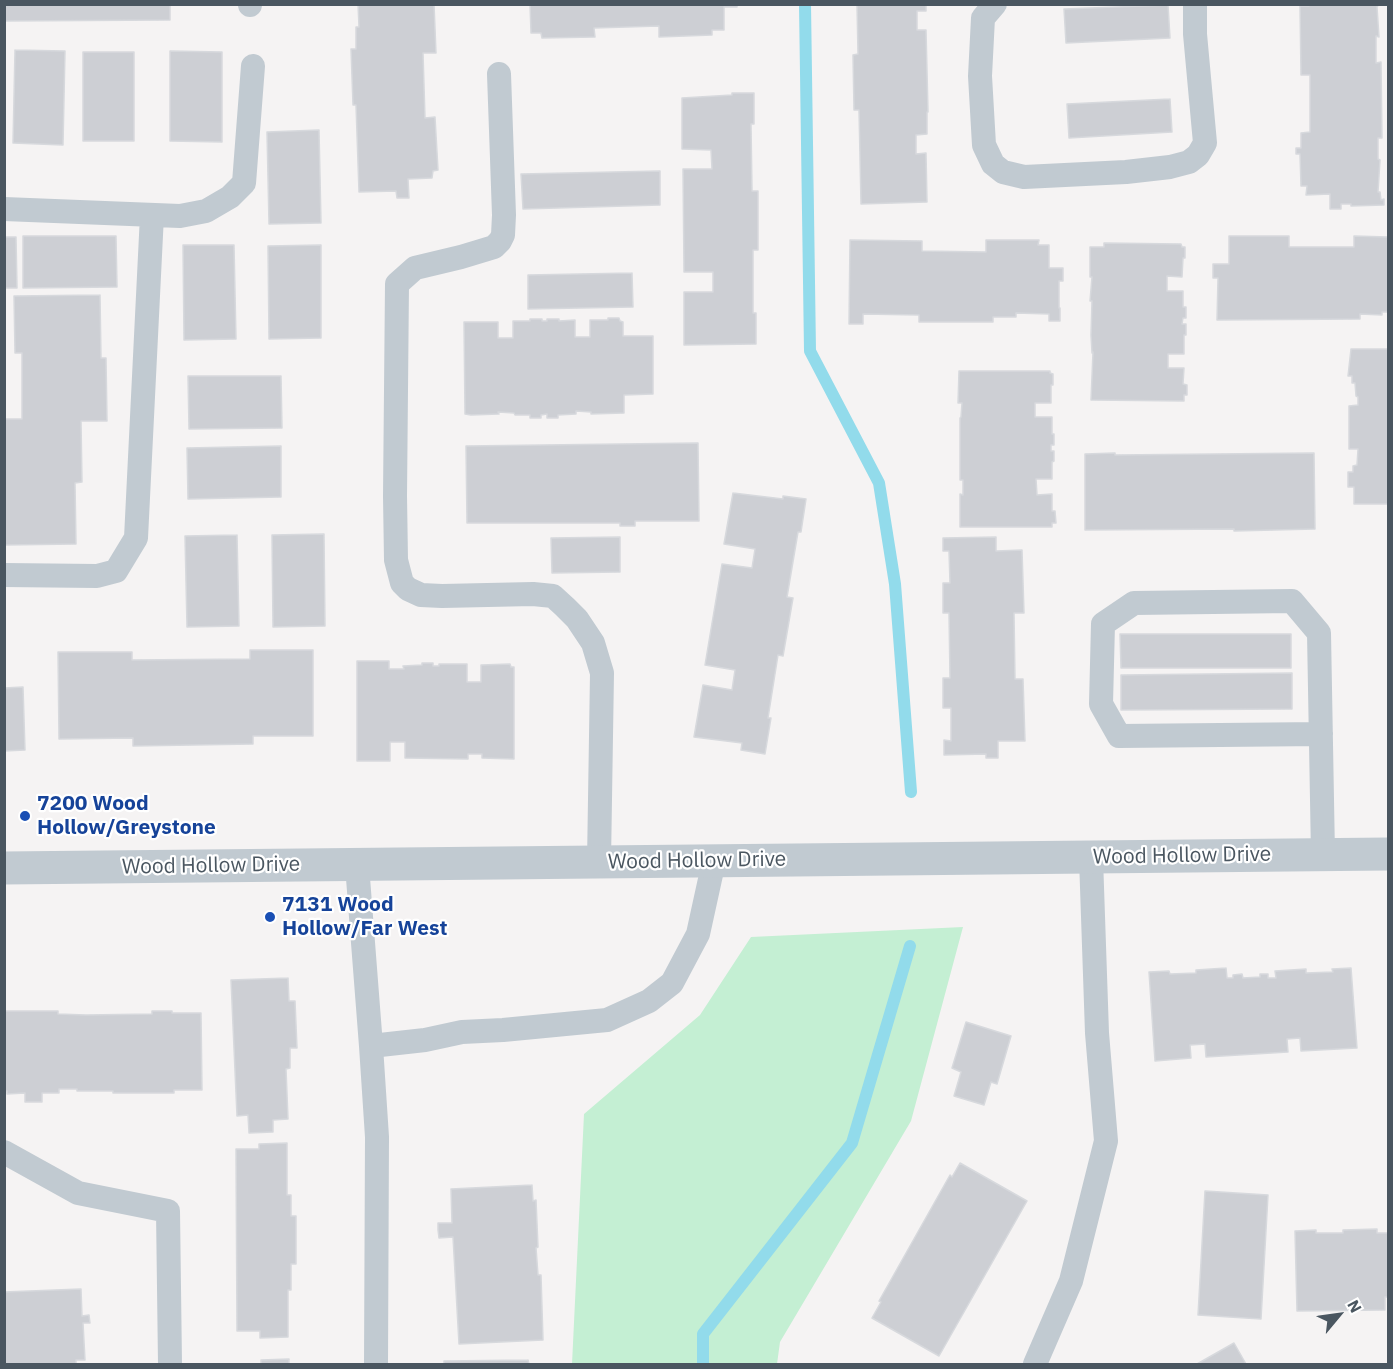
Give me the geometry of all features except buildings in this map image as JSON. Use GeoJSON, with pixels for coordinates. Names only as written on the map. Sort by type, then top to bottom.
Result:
{"type":"FeatureCollection","features":[{"type":"Feature","properties":{"kind":"street","name":"Wood Hollow Drive"},"geometry":{"type":"LineString","coordinates":[[4,868],[1389,854]]}},
{"type":"Feature","properties":{"kind":"lane"},"geometry":{"type":"LineString","coordinates":[[995,4],[983,18],[980,76],[984,145],[993,164],[1003,172],[1024,177],[1126,172],[1170,167],[1189,162],[1198,154],[1205,143],[1195,34],[1195,4]]}},
{"type":"Feature","properties":{"kind":"lane"},"geometry":{"type":"LineString","coordinates":[[4,209],[180,216],[206,211],[230,197],[244,183],[253,66]]}},
{"type":"Feature","properties":{"kind":"lane"},"geometry":{"type":"LineString","coordinates":[[499,74],[503,235],[494,247],[415,268],[398,284],[396,560],[402,583],[408,589],[421,595],[533,594],[553,596],[577,619],[593,643],[602,673],[599,862]]}},
{"type":"Feature","properties":{"kind":"lane"},"geometry":{"type":"LineString","coordinates":[[4,575],[98,576],[116,571],[136,538],[152,215]]}},
{"type":"Feature","properties":{"kind":"lane"},"geometry":{"type":"LineString","coordinates":[[1321,734],[1119,736],[1101,704],[1103,624],[1134,603],[1292,601],[1320,633],[1323,855]]}},
{"type":"Feature","properties":{"kind":"lane"},"geometry":{"type":"LineString","coordinates":[[1035,1365],[1071,1281],[1106,1142],[1097,1033],[1091,858]]}},
{"type":"Feature","properties":{"kind":"lane"},"geometry":{"type":"LineString","coordinates":[[371,1046],[425,1040],[462,1032],[607,1020],[648,1000],[672,983],[698,934],[714,861]]}},
{"type":"Feature","properties":{"kind":"lane"},"geometry":{"type":"LineString","coordinates":[[357,865],[377,1137],[375,1365]]}},
{"type":"Feature","properties":{"kind":"lane"},"geometry":{"type":"LineString","coordinates":[[4,1152],[78,1193],[168,1211],[170,1365]]}},
{"type":"Feature","properties":{"kind":"green space"},"geometry":{"type":"Polygon","coordinates":[[[963,927],[911,1121],[780,1342],[777,1364],[572,1364],[584,1114],[700,1015],[751,937],[963,927]]]}},
{"type":"Feature","properties":{"kind":"waterway"},"geometry":{"type":"LineString","coordinates":[[805,4],[810,351],[879,483],[895,584],[911,792]]}},
{"type":"Feature","properties":{"kind":"waterway"},"geometry":{"type":"LineString","coordinates":[[703,1364],[703,1334],[852,1143],[910,946]]}},
{"type":"Feature","properties":{"kind":"place","name":"7200 Wood Hollow/Greystone"},"geometry":{"type":"Point","coordinates":[25,816]}},
{"type":"Feature","properties":{"kind":"place","name":"7131 Wood Hollow/Far West"},"geometry":{"type":"Point","coordinates":[270,917]}}]}
